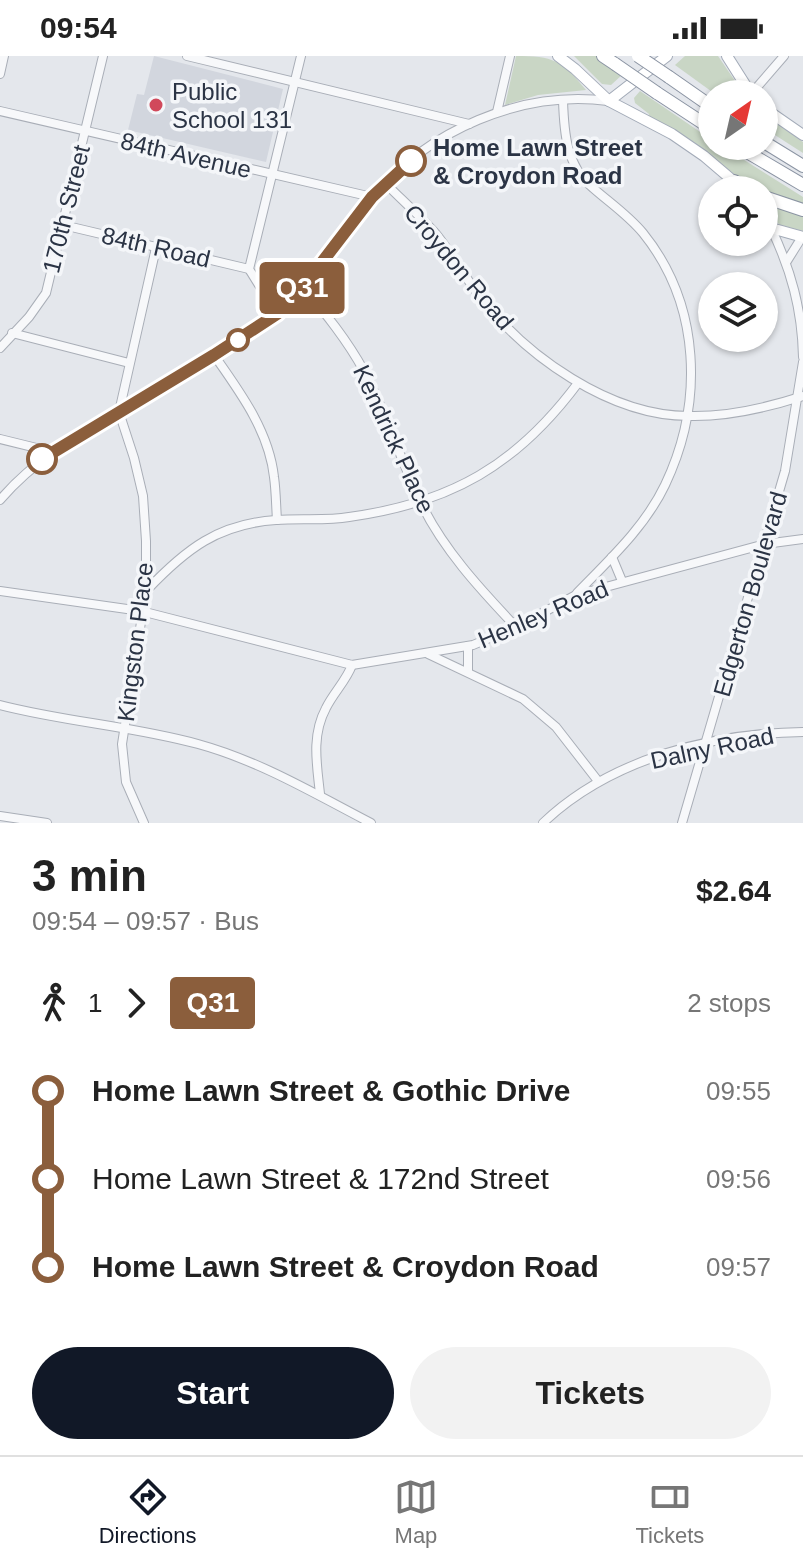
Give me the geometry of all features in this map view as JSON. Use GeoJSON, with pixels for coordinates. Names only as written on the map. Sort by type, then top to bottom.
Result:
{"type":"FeatureCollection","features":[{"type":"Feature","properties":{"kind":"highway"},"geometry":{"type":"LineString","coordinates":[[603,56],[698,120]]}},
{"type":"Feature","properties":{"kind":"highway"},"geometry":{"type":"LineString","coordinates":[[638,56],[698,97]]}},
{"type":"Feature","properties":{"kind":"highway"},"geometry":{"type":"LineString","coordinates":[[778,151],[803,166]]}},
{"type":"Feature","properties":{"kind":"highway"},"geometry":{"type":"LineString","coordinates":[[761,160],[803,185]]}},
{"type":"Feature","properties":{"kind":"highway"},"geometry":{"type":"LineString","coordinates":[[778,202],[803,210]]}},
{"type":"Feature","properties":{"kind":"main road"},"geometry":{"type":"LineString","coordinates":[[558,56],[609,101],[672,134],[726,176]]}},
{"type":"Feature","properties":{"kind":"main road"},"geometry":{"type":"LineString","coordinates":[[609,101],[667,56]]}},
{"type":"Feature","properties":{"kind":"main road"},"geometry":{"type":"LineString","coordinates":[[727,56],[742,80]]}},
{"type":"Feature","properties":{"kind":"main road"},"geometry":{"type":"LineString","coordinates":[[735,56],[745,80]]}},
{"type":"Feature","properties":{"kind":"main road"},"geometry":{"type":"LineString","coordinates":[[778,118],[803,135]]}},
{"type":"Feature","properties":{"kind":"main road"},"geometry":{"type":"LineString","coordinates":[[778,227],[802,237]]}},
{"type":"Feature","properties":{"kind":"street"},"geometry":{"type":"LineString","coordinates":[[0,74],[4,56]]}},
{"type":"Feature","properties":{"kind":"street","name":"170th Street"},"geometry":{"type":"LineString","coordinates":[[0,348],[46,293],[103,56]]}},
{"type":"Feature","properties":{"kind":"street"},"geometry":{"type":"LineString","coordinates":[[187,56],[469,124]]}},
{"type":"Feature","properties":{"kind":"street"},"geometry":{"type":"LineString","coordinates":[[277,314],[249,269],[301,56]]}},
{"type":"Feature","properties":{"kind":"street"},"geometry":{"type":"LineString","coordinates":[[497,112],[510,56]]}},
{"type":"Feature","properties":{"kind":"street"},"geometry":{"type":"LineString","coordinates":[[763,80],[784,56]]}},
{"type":"Feature","properties":{"kind":"street"},"geometry":{"type":"LineString","coordinates":[[563,100],[565,136],[577,169],[592,188],[611,201],[643,233],[674,286],[687,325],[692,377],[687,416],[664,486],[640,524],[576,595]]}},
{"type":"Feature","properties":{"kind":"street"},"geometry":{"type":"LineString","coordinates":[[0,500],[18,479],[53,452],[277,314],[303,287],[372,197],[424,151],[469,124],[497,112],[563,100],[609,101]]}},
{"type":"Feature","properties":{"kind":"street","name":"84th Avenue"},"geometry":{"type":"LineString","coordinates":[[0,111],[372,197]]}},
{"type":"Feature","properties":{"kind":"street","name":"Croydon Road"},"geometry":{"type":"LineString","coordinates":[[385,183],[436,235],[478,294],[507,326],[536,353],[578,383],[603,396],[687,416],[745,412],[801,396]]}},
{"type":"Feature","properties":{"kind":"street","name":"84th Road"},"geometry":{"type":"LineString","coordinates":[[63,225],[249,269]]}},
{"type":"Feature","properties":{"kind":"street"},"geometry":{"type":"LineString","coordinates":[[787,261],[802,237]]}},
{"type":"Feature","properties":{"kind":"street","name":"Edgerton Boulevard"},"geometry":{"type":"LineString","coordinates":[[682,823],[765,544],[801,396],[803,359],[799,303],[787,261],[778,243]]}},
{"type":"Feature","properties":{"kind":"street"},"geometry":{"type":"LineString","coordinates":[[119,412],[156,248]]}},
{"type":"Feature","properties":{"kind":"street","name":"Kendrick Place"},"geometry":{"type":"LineString","coordinates":[[303,287],[336,325],[364,372],[420,503],[475,583],[516,627]]}},
{"type":"Feature","properties":{"kind":"street"},"geometry":{"type":"LineString","coordinates":[[12,333],[129,363]]}},
{"type":"Feature","properties":{"kind":"street"},"geometry":{"type":"LineString","coordinates":[[214,355],[243,397],[261,432],[274,474],[277,520]]}},
{"type":"Feature","properties":{"kind":"street"},"geometry":{"type":"LineString","coordinates":[[146,590],[178,559],[209,536],[243,524],[348,518],[420,503],[456,488],[506,459],[559,408],[578,383]]}},
{"type":"Feature","properties":{"kind":"street","name":"Kingston Place"},"geometry":{"type":"LineString","coordinates":[[119,412],[143,496],[146,590],[122,764],[132,798],[144,823]]}},
{"type":"Feature","properties":{"kind":"street"},"geometry":{"type":"LineString","coordinates":[[0,439],[53,452]]}},
{"type":"Feature","properties":{"kind":"street","name":"Henley Road"},"geometry":{"type":"LineString","coordinates":[[0,591],[141,611],[352,665],[468,646],[516,627],[576,595],[765,544],[803,539]]}},
{"type":"Feature","properties":{"kind":"street"},"geometry":{"type":"LineString","coordinates":[[612,557],[622,581]]}},
{"type":"Feature","properties":{"kind":"street"},"geometry":{"type":"LineString","coordinates":[[468,646],[468,672]]}},
{"type":"Feature","properties":{"kind":"street"},"geometry":{"type":"LineString","coordinates":[[427,654],[523,699],[556,727],[598,781]]}},
{"type":"Feature","properties":{"kind":"street"},"geometry":{"type":"LineString","coordinates":[[320,794],[315,748],[317,729],[324,709],[347,678],[352,665]]}},
{"type":"Feature","properties":{"kind":"street"},"geometry":{"type":"LineString","coordinates":[[0,705],[32,713],[125,726],[201,744],[320,794],[371,823]]}},
{"type":"Feature","properties":{"kind":"street","name":"Dalny Road"},"geometry":{"type":"LineString","coordinates":[[543,823],[569,799],[598,781],[659,756],[756,734],[803,732]]}},
{"type":"Feature","properties":{"kind":"street"},"geometry":{"type":"LineString","coordinates":[[0,816],[47,823]]}},
{"type":"Feature","properties":{"kind":"shaded area"},"geometry":{"type":"Polygon","coordinates":[[[154,56],[283,89],[266,162],[128,130],[137,94],[144,95],[154,56]]]}},
{"type":"Feature","properties":{"kind":"green space"},"geometry":{"type":"Polygon","coordinates":[[[516,56],[539,57],[556,62],[586,90],[538,95],[505,105],[516,56]]]}},
{"type":"Feature","properties":{"kind":"green space"},"geometry":{"type":"Polygon","coordinates":[[[574,56],[596,56],[623,74],[611,85],[602,84],[574,56]]]}},
{"type":"Feature","properties":{"kind":"green space"},"geometry":{"type":"Polygon","coordinates":[[[685,56],[718,56],[734,80],[698,82],[675,65],[685,56]]]}},
{"type":"Feature","properties":{"kind":"green space"},"geometry":{"type":"Polygon","coordinates":[[[640,91],[698,130],[698,146],[648,117],[649,114],[635,103],[634,98],[640,91]]]}},
{"type":"Feature","properties":{"kind":"green space"},"geometry":{"type":"Polygon","coordinates":[[[778,125],[803,142],[803,153],[778,137],[778,125]]]}},
{"type":"Feature","properties":{"kind":"green space"},"geometry":{"type":"Polygon","coordinates":[[[716,160],[744,160],[770,176],[737,176],[716,160]]]}},
{"type":"Feature","properties":{"kind":"green space"},"geometry":{"type":"Polygon","coordinates":[[[778,181],[803,197],[803,207],[778,199],[778,181]]]}},
{"type":"Feature","properties":{"kind":"green space"},"geometry":{"type":"Polygon","coordinates":[[[778,207],[803,213],[803,231],[780,225],[778,207]]]}},
{"type":"Feature","properties":{"kind":"bus line","name":"Q31"},"geometry":{"type":"LineString","coordinates":[[42,459],[277,314],[303,287],[372,197],[411,161]]}},
{"type":"Feature","properties":{"kind":"place","name":"Public School 131"},"geometry":{"type":"Point","coordinates":[156,105]}},
{"type":"Feature","properties":{"kind":"place","name":"Home Lawn Street & Croydon Road"},"geometry":{"type":"Point","coordinates":[411,161]}}]}
